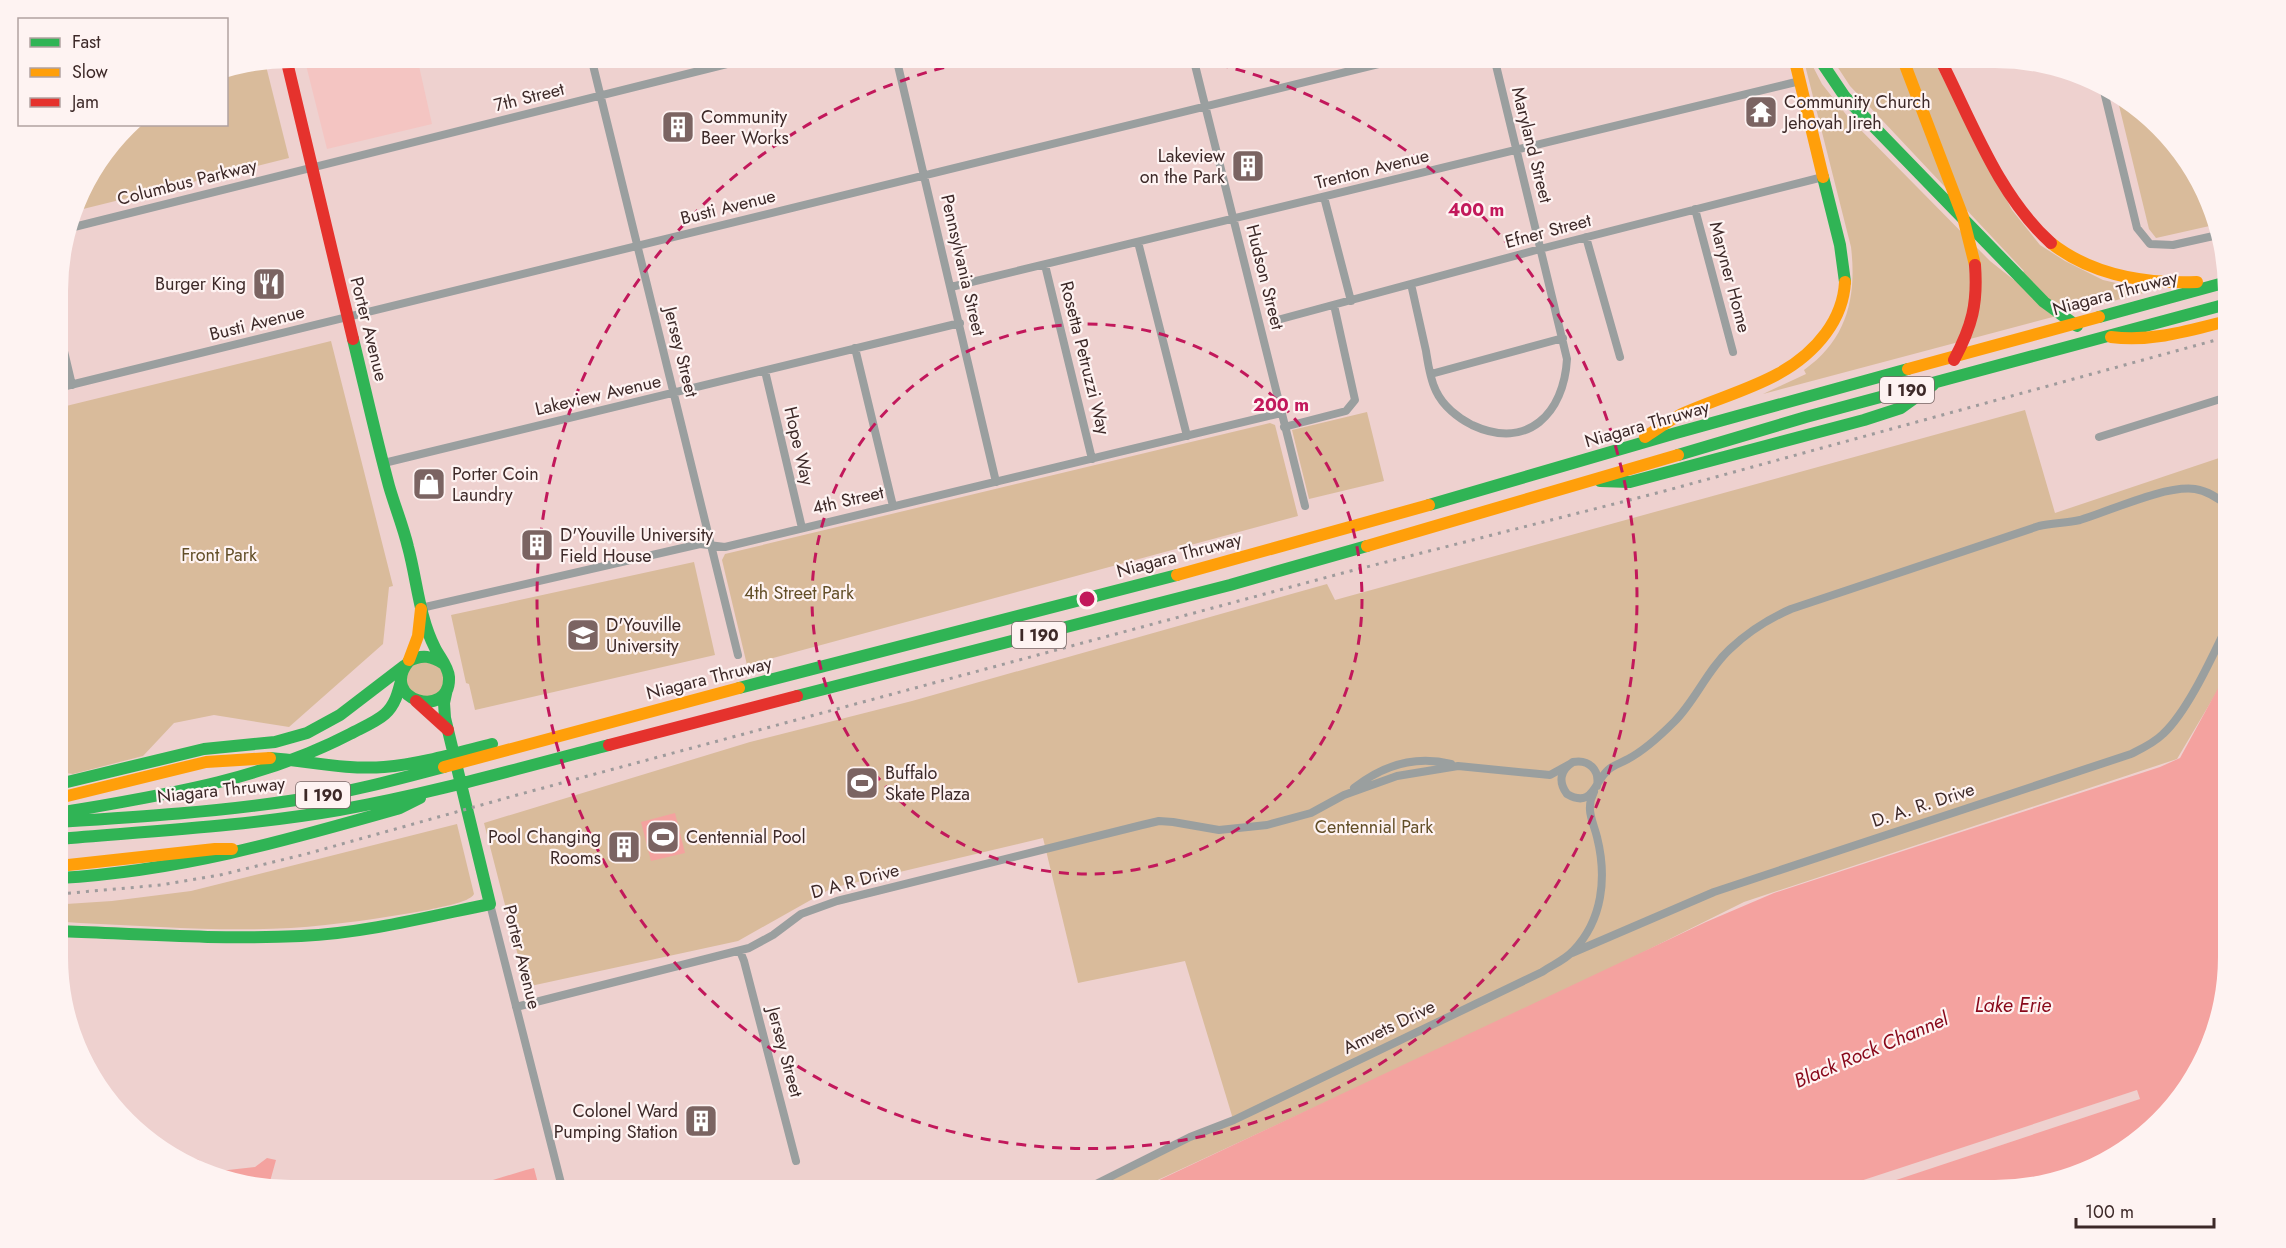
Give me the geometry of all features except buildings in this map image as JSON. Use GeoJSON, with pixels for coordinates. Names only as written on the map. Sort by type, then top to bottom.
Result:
{"type":"FeatureCollection","features":[{"type":"Feature","properties":{"kind":"main road","name":"Porter Avenue"},"geometry":{"type":"LineString","coordinates":[[288,68],[347,318],[408,546],[421,608],[432,642],[444,664],[449,680],[444,703],[448,731],[490,904]]}},
{"type":"Feature","properties":{"kind":"main road"},"geometry":{"type":"LineString","coordinates":[[1631,447],[1678,416],[1775,377],[1808,356],[1827,333],[1840,308],[1845,282],[1843,264],[1797,68]]}},
{"type":"Feature","properties":{"kind":"main road"},"geometry":{"type":"LineString","coordinates":[[1825,68],[1845,97],[2044,302],[2067,320],[2081,328],[2107,337],[2137,341],[2155,340],[2218,323]]}},
{"type":"Feature","properties":{"kind":"main road"},"geometry":{"type":"LineString","coordinates":[[1588,481],[1630,482],[1901,408],[1934,385],[1949,368],[1966,340],[1976,302],[1978,284],[1973,248],[1906,68]]}},
{"type":"Feature","properties":{"kind":"main road"},"geometry":{"type":"LineString","coordinates":[[1945,68],[2010,196],[2026,218],[2049,241],[2100,271],[2131,280],[2167,284],[2218,281]]}},
{"type":"Feature","properties":{"kind":"main road","name":"Niagara Thruway"},"geometry":{"type":"LineString","coordinates":[[68,821],[230,808],[341,792],[445,767],[615,720],[1095,597],[1356,526],[2218,283]]}},
{"type":"Feature","properties":{"kind":"main road","name":"Niagara Thruway"},"geometry":{"type":"LineString","coordinates":[[68,838],[305,815],[340,810],[438,789],[1230,585],[1806,417],[2218,305]]}},
{"type":"Feature","properties":{"kind":"main road","name":"Porter Avenue"},"geometry":{"type":"LineString","coordinates":[[68,811],[170,794],[267,769],[317,751],[382,716],[390,710],[397,699],[407,663],[418,636],[421,608]]}},
{"type":"Feature","properties":{"kind":"main road"},"geometry":{"type":"LineString","coordinates":[[68,782],[204,749],[275,742],[307,733],[340,715],[407,663],[424,654],[431,655],[444,664]]}},
{"type":"Feature","properties":{"kind":"main road"},"geometry":{"type":"LineString","coordinates":[[401,681],[404,690],[448,731]]}},
{"type":"Feature","properties":{"kind":"main road"},"geometry":{"type":"LineString","coordinates":[[415,701],[430,702],[443,695],[447,688]]}},
{"type":"Feature","properties":{"kind":"main road"},"geometry":{"type":"LineString","coordinates":[[68,796],[217,761],[277,758],[339,765],[385,766],[442,757],[580,721],[615,720]]}},
{"type":"Feature","properties":{"kind":"main road"},"geometry":{"type":"LineString","coordinates":[[68,877],[151,871],[220,858],[400,808],[438,789]]}},
{"type":"Feature","properties":{"kind":"main road"},"geometry":{"type":"LineString","coordinates":[[68,865],[215,849],[250,849]]}},
{"type":"Feature","properties":{"kind":"main road"},"geometry":{"type":"LineString","coordinates":[[68,931],[202,936],[301,936],[377,928],[490,904]]}},
{"type":"Feature","properties":{"kind":"street","name":"Jersey Street"},"geometry":{"type":"LineString","coordinates":[[594,68],[738,655]]}},
{"type":"Feature","properties":{"kind":"street","name":"7th Street"},"geometry":{"type":"LineString","coordinates":[[312,167],[712,68]]}},
{"type":"Feature","properties":{"kind":"street","name":"Pennsylvania Street"},"geometry":{"type":"LineString","coordinates":[[899,68],[996,482]]}},
{"type":"Feature","properties":{"kind":"street","name":"Hudson Street"},"geometry":{"type":"LineString","coordinates":[[1196,68],[1305,506]]}},
{"type":"Feature","properties":{"kind":"street","name":"Busti Avenue"},"geometry":{"type":"LineString","coordinates":[[68,386],[1362,68]]}},
{"type":"Feature","properties":{"kind":"street","name":"Maryland Street"},"geometry":{"type":"LineString","coordinates":[[1411,284],[1436,392],[1456,415],[1482,429],[1496,433],[1512,433],[1538,423],[1548,416],[1557,403],[1566,379],[1567,359],[1497,68]]}},
{"type":"Feature","properties":{"kind":"street","name":"Trenton Avenue"},"geometry":{"type":"LineString","coordinates":[[951,287],[1800,81]]}},
{"type":"Feature","properties":{"kind":"street"},"geometry":{"type":"LineString","coordinates":[[2105,96],[2137,228],[2150,244],[2173,245],[2212,236]]}},
{"type":"Feature","properties":{"kind":"street","name":"Columbus Parkway"},"geometry":{"type":"LineString","coordinates":[[77,226],[312,167]]}},
{"type":"Feature","properties":{"kind":"street","name":"Efner Street"},"geometry":{"type":"LineString","coordinates":[[1281,319],[1540,249],[1823,177]]}},
{"type":"Feature","properties":{"kind":"street"},"geometry":{"type":"LineString","coordinates":[[1324,197],[1351,301]]}},
{"type":"Feature","properties":{"kind":"street","name":"Maryner Home"},"geometry":{"type":"LineString","coordinates":[[1695,209],[1732,352]]}},
{"type":"Feature","properties":{"kind":"street"},"geometry":{"type":"LineString","coordinates":[[1586,237],[1620,357]]}},
{"type":"Feature","properties":{"kind":"street"},"geometry":{"type":"LineString","coordinates":[[1138,242],[1187,436]]}},
{"type":"Feature","properties":{"kind":"street","name":"Rosetta Petruzzi Way"},"geometry":{"type":"LineString","coordinates":[[1045,265],[1092,459]]}},
{"type":"Feature","properties":{"kind":"street"},"geometry":{"type":"LineString","coordinates":[[1284,426],[1346,411],[1355,400],[1334,305]]}},
{"type":"Feature","properties":{"kind":"street","name":"Lakeview Avenue"},"geometry":{"type":"LineString","coordinates":[[384,463],[960,323]]}},
{"type":"Feature","properties":{"kind":"street"},"geometry":{"type":"LineString","coordinates":[[1431,374],[1563,341]]}},
{"type":"Feature","properties":{"kind":"street"},"geometry":{"type":"LineString","coordinates":[[855,348],[892,506]]}},
{"type":"Feature","properties":{"kind":"street"},"geometry":{"type":"LineString","coordinates":[[68,368],[72,385]]}},
{"type":"Feature","properties":{"kind":"street","name":"Hope Way"},"geometry":{"type":"LineString","coordinates":[[765,371],[802,528]]}},
{"type":"Feature","properties":{"kind":"street"},"geometry":{"type":"LineString","coordinates":[[2099,436],[2218,400]]}},
{"type":"Feature","properties":{"kind":"street","name":"4th Street"},"geometry":{"type":"LineString","coordinates":[[421,608],[700,544],[725,547],[1281,413]]}},
{"type":"Feature","properties":{"kind":"street"},"geometry":{"type":"LineString","coordinates":[[1589,811],[1590,800],[1607,770],[1643,750],[1669,727],[1729,650],[1767,620],[1791,609],[2038,526],[2077,521],[2165,492],[2182,489],[2196,489],[2209,493],[2218,499]]}},
{"type":"Feature","properties":{"kind":"street","name":"D. A. R. Drive"},"geometry":{"type":"LineString","coordinates":[[1572,952],[1714,892],[2131,754],[2147,746],[2172,724],[2218,643]]}},
{"type":"Feature","properties":{"kind":"street"},"geometry":{"type":"LineString","coordinates":[[1541,775],[1555,773],[1579,761],[1602,768],[1612,766]]}},
{"type":"Feature","properties":{"kind":"street"},"geometry":{"type":"LineString","coordinates":[[1570,764],[1563,771],[1562,786],[1569,795],[1583,798],[1596,788],[1597,774],[1594,768],[1586,762]]}},
{"type":"Feature","properties":{"kind":"street","name":"D A R Drive"},"geometry":{"type":"LineString","coordinates":[[516,1007],[740,951],[758,944],[801,914],[827,904],[1142,825],[1166,822],[1219,830],[1267,825],[1311,813],[1344,795],[1381,780],[1458,766],[1541,775]]}},
{"type":"Feature","properties":{"kind":"street"},"geometry":{"type":"LineString","coordinates":[[1541,775],[1584,804],[1589,811]]}},
{"type":"Feature","properties":{"kind":"street","name":"Amvets Drive"},"geometry":{"type":"LineString","coordinates":[[1104,1180],[1190,1137],[1234,1120],[1542,972],[1572,952],[1588,933],[1602,894],[1604,874],[1589,811]]}},
{"type":"Feature","properties":{"kind":"street","name":"Porter Avenue"},"geometry":{"type":"LineString","coordinates":[[490,904],[560,1180]]}},
{"type":"Feature","properties":{"kind":"street","name":"Jersey Street"},"geometry":{"type":"LineString","coordinates":[[740,951],[796,1161]]}},
{"type":"Feature","properties":{"kind":"shaded area"},"geometry":{"type":"Polygon","coordinates":[[[307,68],[419,68],[432,124],[327,149],[307,68]]]}},
{"type":"Feature","properties":{"kind":"green space"},"geometry":{"type":"Polygon","coordinates":[[[1806,68],[1814,68],[1822,84],[1848,117],[1990,261],[2014,280],[2024,271],[1850,86],[1838,68],[1938,68],[2012,210],[2040,245],[2065,261],[2103,280],[2151,291],[1763,394],[1806,374],[1804,370],[1819,358],[1839,331],[1850,300],[1851,247],[1806,68]]]}},
{"type":"Feature","properties":{"kind":"green space"},"geometry":{"type":"Polygon","coordinates":[[[267,69],[289,158],[83,209],[105,166],[140,126],[228,126],[228,76],[232,75],[267,69]]]}},
{"type":"Feature","properties":{"kind":"green space"},"geometry":{"type":"Polygon","coordinates":[[[2119,104],[2143,123],[2173,155],[2196,192],[2209,226],[2156,238],[2149,229],[2119,104]]]}},
{"type":"Feature","properties":{"kind":"green space","name":"Front Park"},"geometry":{"type":"Polygon","coordinates":[[[331,341],[393,586],[389,587],[383,644],[289,727],[214,715],[174,723],[143,756],[73,774],[68,773],[68,406],[331,341]]]}},
{"type":"Feature","properties":{"kind":"green space","name":"Centennial Park"},"geometry":{"type":"Polygon","coordinates":[[[2025,410],[2055,513],[2218,458],[2218,690],[2177,759],[1744,902],[1553,997],[1158,1180],[1105,1180],[1233,1119],[1185,961],[1078,983],[1043,838],[832,888],[738,941],[526,987],[484,823],[750,742],[912,701],[1327,584],[1335,600],[2025,410]]]}},
{"type":"Feature","properties":{"kind":"green space"},"geometry":{"type":"Polygon","coordinates":[[[1367,412],[1384,481],[1309,499],[1292,430],[1367,412]]]}},
{"type":"Feature","properties":{"kind":"green space","name":"4th Street Park"},"geometry":{"type":"Polygon","coordinates":[[[1270,423],[1275,425],[1298,516],[747,665],[722,560],[725,554],[1270,423]]]}},
{"type":"Feature","properties":{"kind":"green space","name":"D'Youville University"},"geometry":{"type":"Polygon","coordinates":[[[694,562],[715,655],[475,710],[469,684],[466,683],[451,615],[694,562]]]}},
{"type":"Feature","properties":{"kind":"green space"},"geometry":{"type":"Polygon","coordinates":[[[425,660],[438,666],[444,679],[438,692],[425,698],[412,692],[406,679],[412,666],[425,660]]]}},
{"type":"Feature","properties":{"kind":"green space"},"geometry":{"type":"Polygon","coordinates":[[[457,824],[474,894],[460,902],[411,913],[308,927],[186,928],[68,922],[68,904],[191,891],[457,824]]]}},
{"type":"Feature","properties":{"kind":"water","name":"Lake Erie"},"geometry":{"type":"Polygon","coordinates":[[[2218,688],[2218,972],[2211,1016],[2202,1043],[2189,1069],[2163,1105],[2120,1143],[2081,1164],[2054,1173],[2010,1180],[1159,1180],[1706,922],[1774,893],[2160,767],[2180,758],[2218,688]]]}},
{"type":"Feature","properties":{"kind":"water","name":"Centennial Pool"},"geometry":{"type":"Polygon","coordinates":[[[675,813],[685,853],[651,861],[641,822],[675,813]]]}},
{"type":"Feature","properties":{"kind":"water"},"geometry":{"type":"Polygon","coordinates":[[[267,1158],[276,1160],[271,1180],[224,1170],[255,1167],[267,1158]]]}},
{"type":"Feature","properties":{"kind":"water"},"geometry":{"type":"Polygon","coordinates":[[[534,1168],[537,1180],[493,1180],[534,1168]]]}},
{"type":"Feature","properties":{"kind":"pier"},"geometry":{"type":"Polygon","coordinates":[[[2137,1090],[2140,1099],[1896,1180],[1863,1180],[2137,1090]]]}},
{"type":"Feature","properties":{"kind":"railway"},"geometry":{"type":"LineString","coordinates":[[68,893],[161,885],[220,875],[306,854],[1339,574],[1661,492],[2218,339]]}},
{"type":"Feature","properties":{"kind":"traffic: fast"},"geometry":{"type":"LineString","coordinates":[[1825,68],[1845,97],[2044,302],[2077,326]]}},
{"type":"Feature","properties":{"kind":"traffic: fast"},"geometry":{"type":"LineString","coordinates":[[1823,177],[1840,245],[1845,282]]}},
{"type":"Feature","properties":{"kind":"traffic: fast"},"geometry":{"type":"LineString","coordinates":[[2099,317],[2218,284]]}},
{"type":"Feature","properties":{"kind":"traffic: fast"},"geometry":{"type":"LineString","coordinates":[[1678,455],[1806,417],[2218,306]]}},
{"type":"Feature","properties":{"kind":"traffic: fast"},"geometry":{"type":"LineString","coordinates":[[353,339],[384,468],[408,547],[425,624],[447,669],[449,677],[447,691],[439,699],[429,702],[408,695],[402,686],[402,675],[409,661],[418,657],[427,657],[444,664]]}},
{"type":"Feature","properties":{"kind":"traffic: fast"},"geometry":{"type":"LineString","coordinates":[[1429,505],[1908,369]]}},
{"type":"Feature","properties":{"kind":"traffic: fast"},"geometry":{"type":"LineString","coordinates":[[1600,481],[1630,482],[1864,420],[1901,408],[1933,385]]}},
{"type":"Feature","properties":{"kind":"traffic: fast"},"geometry":{"type":"LineString","coordinates":[[797,696],[1230,585],[1367,546]]}},
{"type":"Feature","properties":{"kind":"traffic: fast"},"geometry":{"type":"LineString","coordinates":[[739,688],[1177,575]]}},
{"type":"Feature","properties":{"kind":"traffic: fast"},"geometry":{"type":"LineString","coordinates":[[68,782],[204,749],[275,742],[307,733],[340,715],[404,666]]}},
{"type":"Feature","properties":{"kind":"traffic: fast"},"geometry":{"type":"LineString","coordinates":[[68,811],[208,785],[280,764],[316,750],[368,725],[385,714],[394,703],[401,681]]}},
{"type":"Feature","properties":{"kind":"traffic: fast"},"geometry":{"type":"LineString","coordinates":[[447,689],[444,703],[445,718],[490,904]]}},
{"type":"Feature","properties":{"kind":"traffic: fast"},"geometry":{"type":"LineString","coordinates":[[270,758],[370,768],[425,761],[492,744]]}},
{"type":"Feature","properties":{"kind":"traffic: fast"},"geometry":{"type":"LineString","coordinates":[[68,838],[234,824],[339,810],[441,788],[609,745]]}},
{"type":"Feature","properties":{"kind":"traffic: fast"},"geometry":{"type":"LineString","coordinates":[[68,821],[208,811],[296,800],[352,790],[444,767]]}},
{"type":"Feature","properties":{"kind":"traffic: fast"},"geometry":{"type":"LineString","coordinates":[[68,877],[147,869],[231,853],[400,808],[420,798]]}},
{"type":"Feature","properties":{"kind":"traffic: fast"},"geometry":{"type":"LineString","coordinates":[[68,931],[210,937],[301,936],[372,928],[490,904]]}},
{"type":"Feature","properties":{"kind":"traffic: slow"},"geometry":{"type":"LineString","coordinates":[[1797,68],[1823,177]]}},
{"type":"Feature","properties":{"kind":"traffic: slow"},"geometry":{"type":"LineString","coordinates":[[1906,68],[1963,217],[1975,265]]}},
{"type":"Feature","properties":{"kind":"traffic: slow"},"geometry":{"type":"LineString","coordinates":[[2051,243],[2084,263],[2120,276],[2158,281],[2197,282]]}},
{"type":"Feature","properties":{"kind":"traffic: slow"},"geometry":{"type":"LineString","coordinates":[[1645,437],[1680,415],[1778,374],[1812,350],[1837,315],[1845,282]]}},
{"type":"Feature","properties":{"kind":"traffic: slow"},"geometry":{"type":"LineString","coordinates":[[1908,369],[2099,317]]}},
{"type":"Feature","properties":{"kind":"traffic: slow"},"geometry":{"type":"LineString","coordinates":[[2111,337],[2155,337],[2218,323]]}},
{"type":"Feature","properties":{"kind":"traffic: slow"},"geometry":{"type":"LineString","coordinates":[[1367,546],[1678,455]]}},
{"type":"Feature","properties":{"kind":"traffic: slow"},"geometry":{"type":"LineString","coordinates":[[1177,575],[1429,505]]}},
{"type":"Feature","properties":{"kind":"traffic: slow"},"geometry":{"type":"LineString","coordinates":[[409,660],[418,636],[421,609]]}},
{"type":"Feature","properties":{"kind":"traffic: slow"},"geometry":{"type":"LineString","coordinates":[[444,767],[739,688]]}},
{"type":"Feature","properties":{"kind":"traffic: slow"},"geometry":{"type":"LineString","coordinates":[[68,796],[206,762],[270,758]]}},
{"type":"Feature","properties":{"kind":"traffic: slow"},"geometry":{"type":"LineString","coordinates":[[68,865],[232,849]]}},
{"type":"Feature","properties":{"kind":"traffic: jam"},"geometry":{"type":"LineString","coordinates":[[288,68],[353,339]]}},
{"type":"Feature","properties":{"kind":"traffic: jam"},"geometry":{"type":"LineString","coordinates":[[1944,68],[1987,156],[2015,202],[2051,243]]}},
{"type":"Feature","properties":{"kind":"traffic: jam"},"geometry":{"type":"LineString","coordinates":[[1954,360],[1972,314],[1976,292],[1975,265]]}},
{"type":"Feature","properties":{"kind":"traffic: jam"},"geometry":{"type":"LineString","coordinates":[[609,745],[797,696]]}},
{"type":"Feature","properties":{"kind":"traffic: jam"},"geometry":{"type":"LineString","coordinates":[[416,701],[448,730]]}},
{"type":"Feature","properties":{"kind":"place","name":"Community Church Jehovah Jireh"},"geometry":{"type":"Point","coordinates":[1761,112]}},
{"type":"Feature","properties":{"kind":"place","name":"Community Beer Works"},"geometry":{"type":"Point","coordinates":[678,127]}},
{"type":"Feature","properties":{"kind":"place","name":"Lakeview on the Park"},"geometry":{"type":"Point","coordinates":[1248,166]}},
{"type":"Feature","properties":{"kind":"place","name":"Burger King"},"geometry":{"type":"Point","coordinates":[269,284]}},
{"type":"Feature","properties":{"kind":"place","name":"Porter Coin Laundry"},"geometry":{"type":"Point","coordinates":[429,484]}},
{"type":"Feature","properties":{"kind":"place","name":"D'Youville University Field House"},"geometry":{"type":"Point","coordinates":[537,545]}},
{"type":"Feature","properties":{"kind":"place","name":"D'Youville University"},"geometry":{"type":"Point","coordinates":[583,635]}},
{"type":"Feature","properties":{"kind":"place","name":"Buffalo Skate Plaza"},"geometry":{"type":"Point","coordinates":[862,783]}},
{"type":"Feature","properties":{"kind":"place","name":"Centennial Pool"},"geometry":{"type":"Point","coordinates":[663,837]}},
{"type":"Feature","properties":{"kind":"place","name":"Pool Changing Rooms"},"geometry":{"type":"Point","coordinates":[624,847]}},
{"type":"Feature","properties":{"kind":"place","name":"Colonel Ward Pumping Station"},"geometry":{"type":"Point","coordinates":[701,1121]}},
{"type":"Feature","properties":{"kind":"water label","name":"Black Rock Channel"},"geometry":{"type":"Point","coordinates":[1871,1050]}}]}
